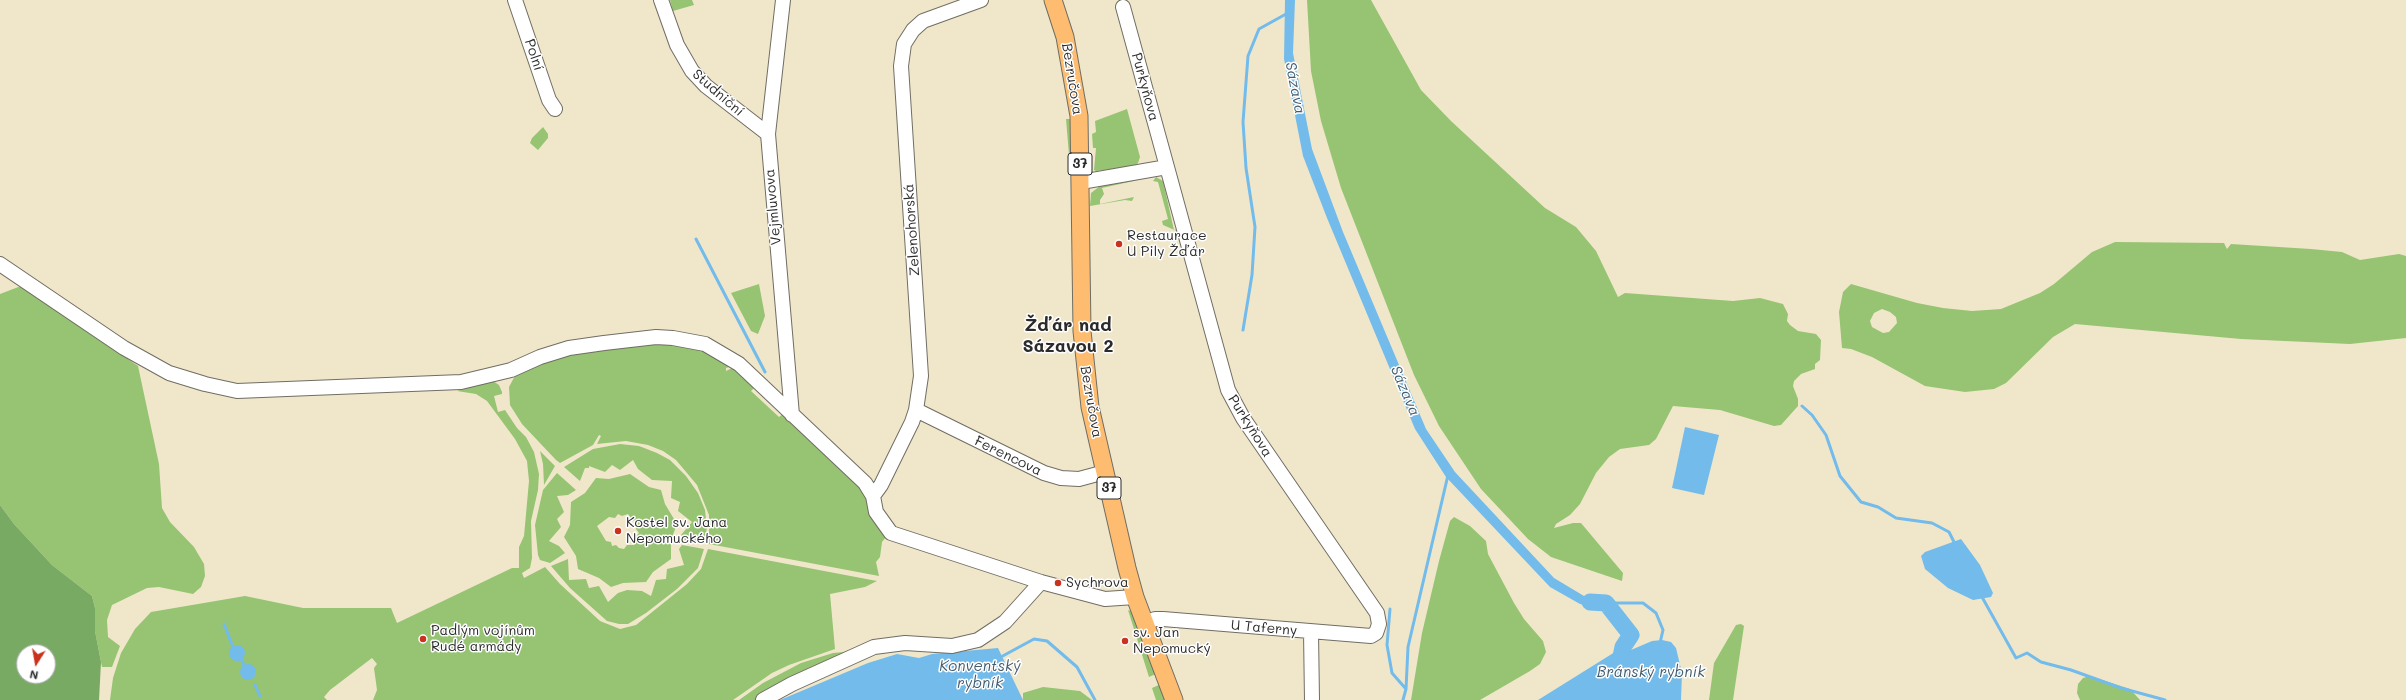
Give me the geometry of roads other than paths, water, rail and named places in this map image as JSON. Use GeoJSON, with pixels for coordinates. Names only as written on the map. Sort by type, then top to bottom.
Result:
{"type":"FeatureCollection","features":[{"type":"Feature","properties":{"kind":"main road","name":"Bezručova"},"geometry":{"type":"LineString","coordinates":[[1053,0],[1065,37],[1076,89],[1079,116],[1082,331],[1084,364],[1090,407],[1136,596],[1174,700]]}},
{"type":"Feature","properties":{"kind":"street","name":"Polní"},"geometry":{"type":"LineString","coordinates":[[515,0],[549,100],[555,109]]}},
{"type":"Feature","properties":{"kind":"street","name":"Studniční"},"geometry":{"type":"LineString","coordinates":[[661,0],[677,45],[692,71],[706,86],[768,134]]}},
{"type":"Feature","properties":{"kind":"street","name":"Vejmluvova"},"geometry":{"type":"LineString","coordinates":[[783,0],[768,134],[792,415]]}},
{"type":"Feature","properties":{"kind":"street","name":"Zelenohorská"},"geometry":{"type":"LineString","coordinates":[[873,496],[881,485],[916,410],[922,366],[901,66],[904,44],[913,30],[923,21],[980,0]]}},
{"type":"Feature","properties":{"kind":"street","name":"Purkyňova"},"geometry":{"type":"LineString","coordinates":[[1122,7],[1228,390],[1243,418],[1377,613]]}},
{"type":"Feature","properties":{"kind":"street"},"geometry":{"type":"LineString","coordinates":[[1081,182],[1167,167]]}},
{"type":"Feature","properties":{"kind":"street"},"geometry":{"type":"LineString","coordinates":[[0,264],[124,348],[169,373],[205,384],[237,391],[462,382],[511,370],[540,357],[569,348],[642,337],[673,338],[705,344],[730,356],[865,483],[873,496],[876,512],[891,533],[1041,582],[1104,599],[1136,596]]}},
{"type":"Feature","properties":{"kind":"street","name":"Ferencova"},"geometry":{"type":"LineString","coordinates":[[916,410],[1044,473],[1061,478],[1079,479],[1105,472]]}},
{"type":"Feature","properties":{"kind":"street"},"geometry":{"type":"LineString","coordinates":[[763,700],[792,684],[874,648],[905,644],[952,646],[978,640],[1005,622],[1041,582]]}},
{"type":"Feature","properties":{"kind":"street","name":"U Taferny"},"geometry":{"type":"LineString","coordinates":[[1146,623],[1155,619],[1163,619],[1371,636],[1376,632],[1379,624],[1377,613]]}},
{"type":"Feature","properties":{"kind":"street","name":"U Taferny"},"geometry":{"type":"LineString","coordinates":[[1312,632],[1312,700]]}},
{"type":"Feature","properties":{"kind":"water"},"geometry":{"type":"Polygon","coordinates":[[[1285,0],[1295,0],[1293,53],[1312,149],[1343,232],[1426,429],[1455,472],[1554,578],[1584,596],[1607,599],[1615,607],[1603,609],[1580,604],[1550,587],[1446,477],[1415,429],[1327,218],[1303,156],[1284,59],[1285,0]]]}},
{"type":"Feature","properties":{"kind":"water"},"geometry":{"type":"Polygon","coordinates":[[[1685,427],[1719,435],[1704,495],[1672,488],[1685,427]]]}},
{"type":"Feature","properties":{"kind":"water"},"geometry":{"type":"Polygon","coordinates":[[[1961,539],[1980,565],[1993,593],[1991,597],[1973,600],[1948,588],[1925,569],[1921,556],[1925,552],[1961,539]]]}},
{"type":"Feature","properties":{"kind":"water","name":"Bránský rybník"},"geometry":{"type":"Polygon","coordinates":[[[1662,640],[1671,642],[1676,648],[1682,673],[1681,700],[1538,700],[1623,647],[1631,650],[1652,641],[1662,640]]]}},
{"type":"Feature","properties":{"kind":"water"},"geometry":{"type":"Polygon","coordinates":[[[237,645],[244,650],[245,653],[240,660],[237,661],[230,656],[229,653],[234,646],[237,645]]]}},
{"type":"Feature","properties":{"kind":"water","name":"Konventský rybník"},"geometry":{"type":"Polygon","coordinates":[[[998,648],[1023,700],[780,700],[868,663],[897,654],[919,658],[932,654],[998,648]]]}},
{"type":"Feature","properties":{"kind":"water"},"geometry":{"type":"Polygon","coordinates":[[[248,664],[255,669],[256,672],[251,679],[248,680],[241,675],[240,672],[245,665],[248,664]]]}},
{"type":"Feature","properties":{"kind":"waterway"},"geometry":{"type":"LineString","coordinates":[[1243,330],[1252,275],[1255,227],[1246,168],[1243,122],[1248,56],[1259,29],[1286,14]]}},
{"type":"Feature","properties":{"kind":"waterway"},"geometry":{"type":"LineString","coordinates":[[696,239],[765,372]]}},
{"type":"Feature","properties":{"kind":"waterway"},"geometry":{"type":"LineString","coordinates":[[1802,406],[1812,415],[1826,435],[1840,476],[1861,502],[1878,507],[1896,518],[1932,523],[1949,532],[1955,544]]}},
{"type":"Feature","properties":{"kind":"waterway"},"geometry":{"type":"LineString","coordinates":[[1403,700],[1406,689],[1408,647],[1448,475]]}},
{"type":"Feature","properties":{"kind":"waterway"},"geometry":{"type":"LineString","coordinates":[[1982,597],[2016,658],[2027,653],[2041,662],[2071,670],[2121,688],[2165,700]]}},
{"type":"Feature","properties":{"kind":"waterway","name":"Sázava"},"geometry":{"type":"LineString","coordinates":[[1590,602],[1606,603],[1631,635],[1623,647],[1612,700]]}},
{"type":"Feature","properties":{"kind":"waterway"},"geometry":{"type":"LineString","coordinates":[[1609,603],[1643,603],[1656,613],[1663,630],[1660,643]]}},
{"type":"Feature","properties":{"kind":"waterway"},"geometry":{"type":"LineString","coordinates":[[1390,609],[1387,645],[1392,673],[1406,689]]}},
{"type":"Feature","properties":{"kind":"waterway"},"geometry":{"type":"LineString","coordinates":[[224,624],[233,647]]}},
{"type":"Feature","properties":{"kind":"waterway"},"geometry":{"type":"LineString","coordinates":[[999,658],[1034,639],[1047,641],[1077,667],[1095,700]]}},
{"type":"Feature","properties":{"kind":"waterway"},"geometry":{"type":"LineString","coordinates":[[241,659],[244,665]]}},
{"type":"Feature","properties":{"kind":"waterway"},"geometry":{"type":"LineString","coordinates":[[255,685],[260,696]]}},
{"type":"Feature","properties":{"kind":"place","name":"Restaurace U Pily Žďár"},"geometry":{"type":"Point","coordinates":[1119,244]}},
{"type":"Feature","properties":{"kind":"place","name":"Kostel sv. Jana Nepomuckého"},"geometry":{"type":"Point","coordinates":[618,531]}},
{"type":"Feature","properties":{"kind":"place","name":"Sychrova"},"geometry":{"type":"Point","coordinates":[1058,583]}},
{"type":"Feature","properties":{"kind":"place","name":"Padlým vojínům Rudé armády"},"geometry":{"type":"Point","coordinates":[423,639]}},
{"type":"Feature","properties":{"kind":"place","name":"sv. Jan Nepomucký"},"geometry":{"type":"Point","coordinates":[1125,641]}},
{"type":"Feature","properties":{"kind":"district","name":"Žďár nad Sázavou 2"},"geometry":{"type":"Point","coordinates":[1068,335]}}]}
